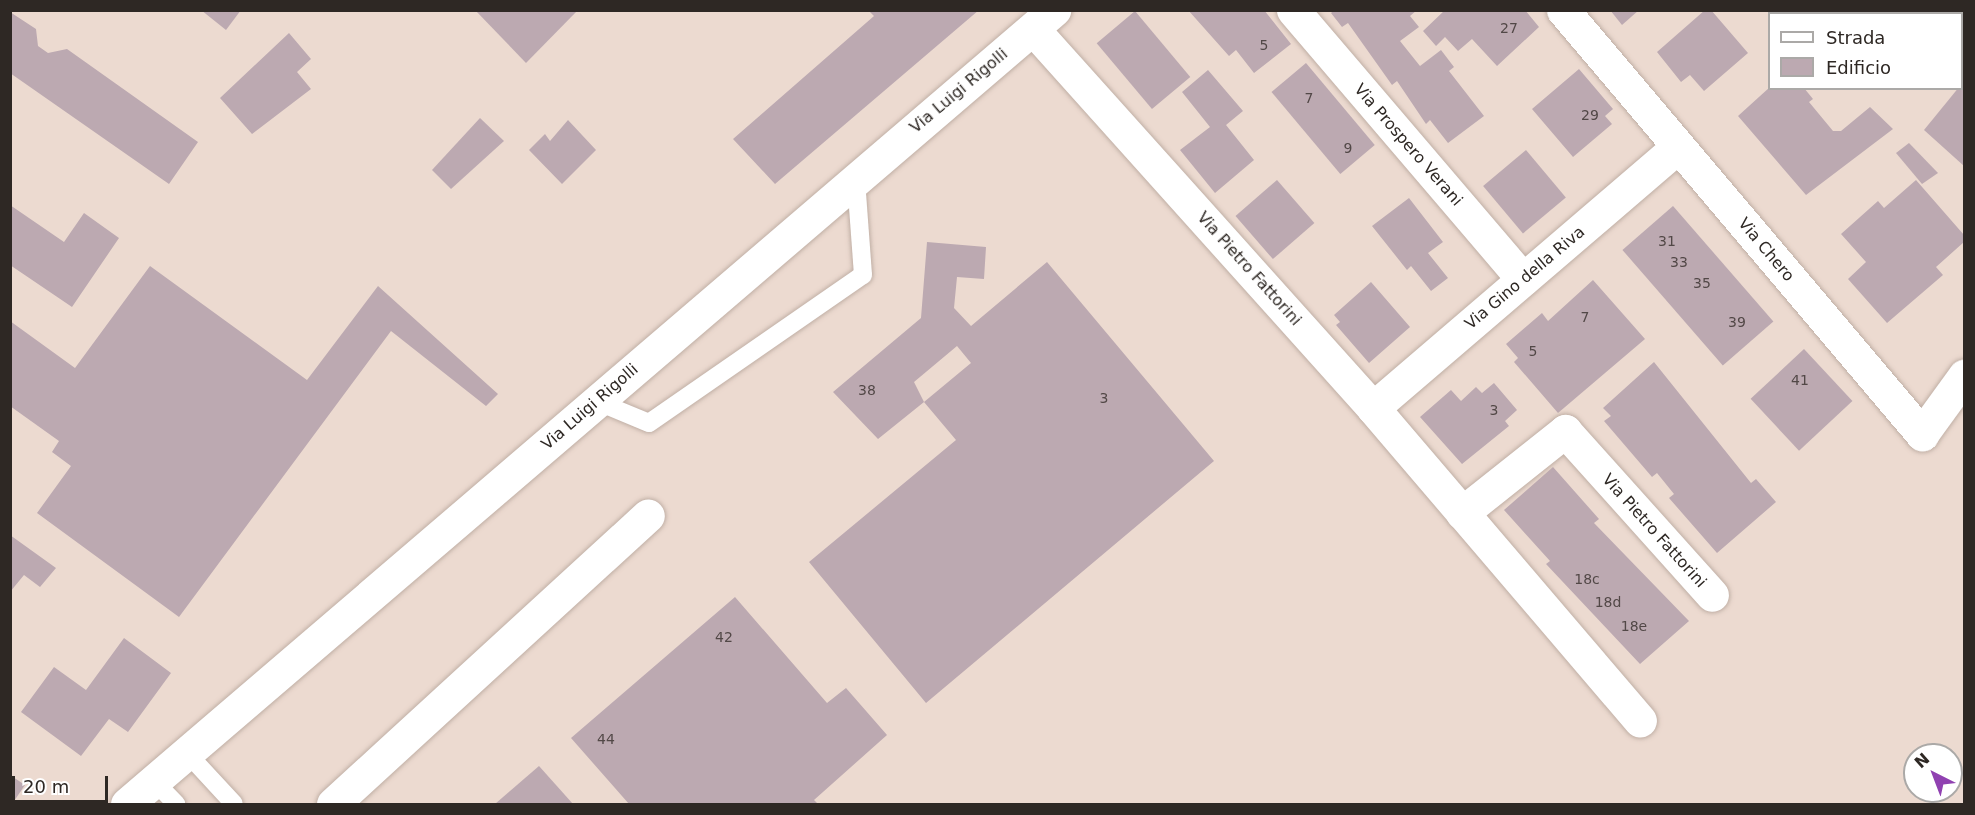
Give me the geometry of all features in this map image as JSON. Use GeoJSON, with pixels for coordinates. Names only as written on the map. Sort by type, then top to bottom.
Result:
{"type":"FeatureCollection","features":[{"type":"Feature","properties":{"kind":"street","name":"Via Prospero Verani"},"geometry":{"type":"LineString","coordinates":[[1293,10],[1523,279]]}},
{"type":"Feature","properties":{"kind":"street","name":"Via Chero"},"geometry":{"type":"LineString","coordinates":[[1563,10],[1923,434],[1965,376]]}},
{"type":"Feature","properties":{"kind":"street","name":"Via Luigi Rigolli"},"geometry":{"type":"LineString","coordinates":[[127,804],[165,793],[187,753],[1043,20]]}},
{"type":"Feature","properties":{"kind":"street","name":"Via Pietro Fattorini"},"geometry":{"type":"LineString","coordinates":[[1043,20],[1640,721]]}},
{"type":"Feature","properties":{"kind":"street","name":"Via Gino della Riva"},"geometry":{"type":"LineString","coordinates":[[1372,408],[1678,147]]}},
{"type":"Feature","properties":{"kind":"street","name":"Via Pietro Fattorini"},"geometry":{"type":"LineString","coordinates":[[1462,513],[1565,431],[1712,595]]}},
{"type":"Feature","properties":{"kind":"street"},"geometry":{"type":"LineString","coordinates":[[333,804],[648,515]]}},
{"type":"Feature","properties":{"kind":"lane"},"geometry":{"type":"LineString","coordinates":[[596,401],[649,423],[863,275],[856,179]]}},
{"type":"Feature","properties":{"kind":"lane"},"geometry":{"type":"LineString","coordinates":[[187,753],[234,804]]}},
{"type":"Feature","properties":{"kind":"building"},"geometry":{"type":"Polygon","coordinates":[[[201,10],[241,10],[226,30],[201,10]]]}},
{"type":"Feature","properties":{"kind":"building"},"geometry":{"type":"Polygon","coordinates":[[[475,10],[578,10],[526,63],[475,10]]]}},
{"type":"Feature","properties":{"kind":"building"},"geometry":{"type":"Polygon","coordinates":[[[868,10],[979,10],[775,184],[733,139],[874,16],[868,10]]]}},
{"type":"Feature","properties":{"kind":"building"},"geometry":{"type":"Polygon","coordinates":[[[1188,10],[1264,10],[1291,44],[1254,73],[1236,50],[1229,56],[1188,10]]]}},
{"type":"Feature","properties":{"kind":"building"},"geometry":{"type":"Polygon","coordinates":[[[1334,10],[1417,10],[1410,16],[1419,27],[1400,41],[1420,66],[1441,50],[1454,67],[1449,71],[1484,116],[1448,143],[1430,120],[1426,124],[1397,81],[1392,85],[1348,23],[1342,27],[1331,13],[1334,10]]]}},
{"type":"Feature","properties":{"kind":"building"},"geometry":{"type":"Polygon","coordinates":[[[1445,10],[1525,10],[1539,27],[1497,66],[1472,39],[1458,51],[1445,37],[1436,46],[1423,31],[1445,10]]]}},
{"type":"Feature","properties":{"kind":"building"},"geometry":{"type":"Polygon","coordinates":[[[1610,10],[1639,10],[1622,25],[1610,10]]]}},
{"type":"Feature","properties":{"kind":"building"},"geometry":{"type":"Polygon","coordinates":[[[1705,10],[1711,10],[1748,53],[1704,91],[1690,75],[1681,82],[1657,52],[1705,10]]]}},
{"type":"Feature","properties":{"kind":"building"},"geometry":{"type":"Polygon","coordinates":[[[1797,10],[1837,10],[1836,12],[1797,10]]]}},
{"type":"Feature","properties":{"kind":"building"},"geometry":{"type":"Polygon","coordinates":[[[1135,11],[1190,77],[1152,109],[1097,43],[1135,11]]]}},
{"type":"Feature","properties":{"kind":"building"},"geometry":{"type":"Polygon","coordinates":[[[10,12],[36,29],[38,46],[48,53],[67,49],[198,142],[169,184],[10,73],[10,12]]]}},
{"type":"Feature","properties":{"kind":"building"},"geometry":{"type":"Polygon","coordinates":[[[289,33],[311,59],[297,72],[311,89],[252,134],[220,98],[289,33]]]}},
{"type":"Feature","properties":{"kind":"building"},"geometry":{"type":"Polygon","coordinates":[[[1306,63],[1375,145],[1340,174],[1272,92],[1306,63]]]}},
{"type":"Feature","properties":{"kind":"building"},"geometry":{"type":"Polygon","coordinates":[[[1579,69],[1613,109],[1605,116],[1612,124],[1573,157],[1532,109],[1579,69]]]}},
{"type":"Feature","properties":{"kind":"building"},"geometry":{"type":"Polygon","coordinates":[[[1208,70],[1243,111],[1226,125],[1254,160],[1215,193],[1180,150],[1210,127],[1182,92],[1208,70]]]}},
{"type":"Feature","properties":{"kind":"building"},"geometry":{"type":"Polygon","coordinates":[[[1963,82],[1964,166],[1924,130],[1957,90],[1963,90],[1963,82]]]}},
{"type":"Feature","properties":{"kind":"building"},"geometry":{"type":"Polygon","coordinates":[[[1768,89],[1806,90],[1813,99],[1809,102],[1833,131],[1841,131],[1870,107],[1893,129],[1806,195],[1738,116],[1768,89]]]}},
{"type":"Feature","properties":{"kind":"building"},"geometry":{"type":"Polygon","coordinates":[[[480,118],[504,141],[451,189],[432,170],[480,118]]]}},
{"type":"Feature","properties":{"kind":"building"},"geometry":{"type":"Polygon","coordinates":[[[568,120],[596,150],[562,184],[529,150],[545,134],[550,141],[568,120]]]}},
{"type":"Feature","properties":{"kind":"building"},"geometry":{"type":"Polygon","coordinates":[[[1909,143],[1938,173],[1922,184],[1896,153],[1909,143]]]}},
{"type":"Feature","properties":{"kind":"building"},"geometry":{"type":"Polygon","coordinates":[[[1526,150],[1566,197],[1523,233],[1483,186],[1526,150]]]}},
{"type":"Feature","properties":{"kind":"building"},"geometry":{"type":"Polygon","coordinates":[[[1277,180],[1314,223],[1273,259],[1235,216],[1277,180]]]}},
{"type":"Feature","properties":{"kind":"building"},"geometry":{"type":"Polygon","coordinates":[[[1916,180],[1964,235],[1964,242],[1936,267],[1943,275],[1887,323],[1848,279],[1866,262],[1841,234],[1878,201],[1884,208],[1916,180]]]}},
{"type":"Feature","properties":{"kind":"building"},"geometry":{"type":"Polygon","coordinates":[[[1409,198],[1443,242],[1428,253],[1448,278],[1431,291],[1411,266],[1407,270],[1372,226],[1409,198]]]}},
{"type":"Feature","properties":{"kind":"building"},"geometry":{"type":"Polygon","coordinates":[[[10,205],[64,242],[84,213],[119,238],[72,307],[10,265],[10,205]]]}},
{"type":"Feature","properties":{"kind":"building"},"geometry":{"type":"Polygon","coordinates":[[[1673,206],[1773,321],[1723,365],[1622,250],[1673,206]]]}},
{"type":"Feature","properties":{"kind":"building"},"geometry":{"type":"Polygon","coordinates":[[[927,242],[986,247],[984,279],[957,277],[954,308],[971,326],[1047,262],[1214,461],[926,703],[809,562],[956,440],[924,402],[878,439],[833,392],[921,318],[927,242]],[[957,346],[914,382],[924,402],[971,363],[957,346]]]}},
{"type":"Feature","properties":{"kind":"building"},"geometry":{"type":"Polygon","coordinates":[[[150,266],[307,380],[378,286],[498,394],[486,406],[391,331],[179,617],[37,513],[71,466],[52,452],[59,441],[10,406],[10,321],[75,368],[150,266]]]}},
{"type":"Feature","properties":{"kind":"building"},"geometry":{"type":"Polygon","coordinates":[[[1593,280],[1645,339],[1558,413],[1514,362],[1518,358],[1506,344],[1542,313],[1548,321],[1593,280]]]}},
{"type":"Feature","properties":{"kind":"building"},"geometry":{"type":"Polygon","coordinates":[[[1371,282],[1410,327],[1369,363],[1336,325],[1340,322],[1334,315],[1371,282]]]}},
{"type":"Feature","properties":{"kind":"building"},"geometry":{"type":"Polygon","coordinates":[[[1804,349],[1852,401],[1799,451],[1751,399],[1804,349]]]}},
{"type":"Feature","properties":{"kind":"building"},"geometry":{"type":"Polygon","coordinates":[[[1654,362],[1751,483],[1756,479],[1776,502],[1717,553],[1669,498],[1674,494],[1657,473],[1652,477],[1604,421],[1611,416],[1603,408],[1654,362]]]}},
{"type":"Feature","properties":{"kind":"building"},"geometry":{"type":"Polygon","coordinates":[[[1494,383],[1517,410],[1505,421],[1509,426],[1462,464],[1420,417],[1451,390],[1461,401],[1476,387],[1482,393],[1494,383]]]}},
{"type":"Feature","properties":{"kind":"building"},"geometry":{"type":"Polygon","coordinates":[[[1553,467],[1599,519],[1594,523],[1689,621],[1640,664],[1546,564],[1550,561],[1504,510],[1553,467]]]}},
{"type":"Feature","properties":{"kind":"building"},"geometry":{"type":"Polygon","coordinates":[[[10,535],[56,568],[40,587],[24,575],[10,592],[10,535]]]}},
{"type":"Feature","properties":{"kind":"building"},"geometry":{"type":"Polygon","coordinates":[[[735,597],[827,703],[846,688],[887,735],[814,800],[818,804],[629,804],[571,738],[735,597]]]}},
{"type":"Feature","properties":{"kind":"building"},"geometry":{"type":"Polygon","coordinates":[[[124,638],[171,673],[128,732],[109,719],[81,756],[21,712],[54,667],[86,690],[124,638]]]}},
{"type":"Feature","properties":{"kind":"building"},"geometry":{"type":"Polygon","coordinates":[[[539,766],[573,804],[495,804],[539,766]]]}},
{"type":"Feature","properties":{"kind":"building"},"geometry":{"type":"Polygon","coordinates":[[[10,775],[25,785],[12,804],[10,804],[10,775]]]}}]}
